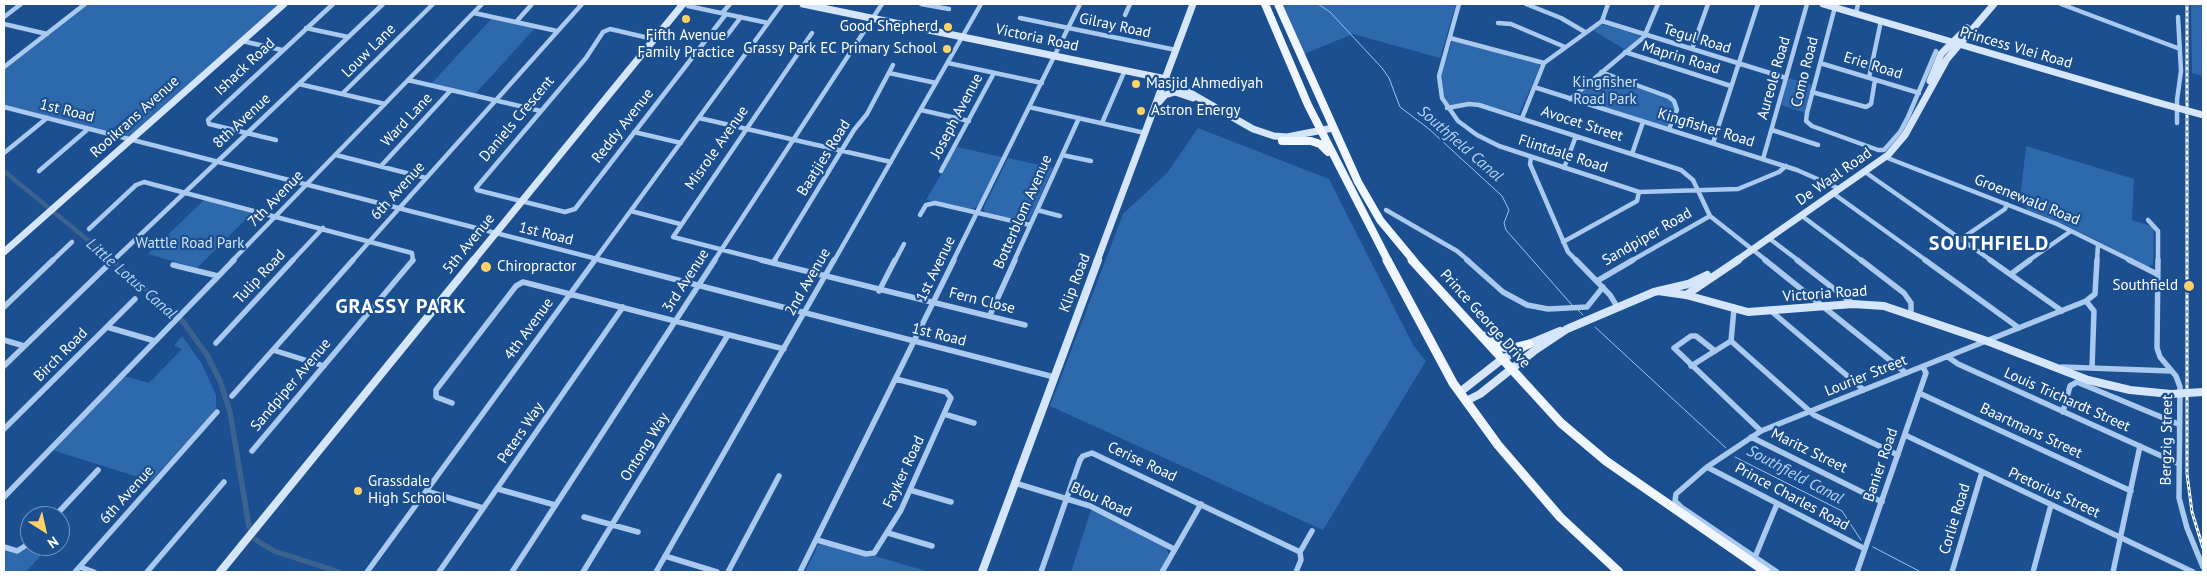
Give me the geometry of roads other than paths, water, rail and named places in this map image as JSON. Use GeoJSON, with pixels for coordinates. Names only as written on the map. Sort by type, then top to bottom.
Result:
{"type":"FeatureCollection","features":[{"type":"Feature","properties":{"kind":"main road"},"geometry":{"type":"LineString","coordinates":[[1265,4],[1337,164],[1427,336],[1463,397],[1498,445],[1554,511],[1619,572]]}},
{"type":"Feature","properties":{"kind":"main road","name":"Prince George Drive"},"geometry":{"type":"LineString","coordinates":[[1278,4],[1358,182],[1380,220],[1398,244],[1509,369],[1562,423],[1606,461],[1766,572]]}},
{"type":"Feature","properties":{"kind":"main road"},"geometry":{"type":"LineString","coordinates":[[1282,141],[1315,142],[1324,148],[1337,164]]}},
{"type":"Feature","properties":{"kind":"main road"},"geometry":{"type":"LineString","coordinates":[[1473,328],[1503,347],[1513,348],[1529,344]]}},
{"type":"Feature","properties":{"kind":"street"},"geometry":{"type":"LineString","coordinates":[[4,17],[21,4]]}},
{"type":"Feature","properties":{"kind":"street"},"geometry":{"type":"LineString","coordinates":[[78,4],[84,4]]}},
{"type":"Feature","properties":{"kind":"street"},"geometry":{"type":"LineString","coordinates":[[5,65],[84,4]]}},
{"type":"Feature","properties":{"kind":"street","name":"Rooikrans Avenue"},"geometry":{"type":"LineString","coordinates":[[4,252],[284,4]]}},
{"type":"Feature","properties":{"kind":"street","name":"Ishack Road"},"geometry":{"type":"LineString","coordinates":[[248,133],[209,124],[208,120],[333,4]]}},
{"type":"Feature","properties":{"kind":"street","name":"8th Avenue"},"geometry":{"type":"LineString","coordinates":[[117,257],[383,4]]}},
{"type":"Feature","properties":{"kind":"street","name":"Louw Lane"},"geometry":{"type":"LineString","coordinates":[[342,93],[433,4]]}},
{"type":"Feature","properties":{"kind":"street","name":"7th Avenue"},"geometry":{"type":"LineString","coordinates":[[4,497],[482,4]]}},
{"type":"Feature","properties":{"kind":"street"},"geometry":{"type":"LineString","coordinates":[[516,22],[532,4]]}},
{"type":"Feature","properties":{"kind":"street","name":"6th Avenue"},"geometry":{"type":"LineString","coordinates":[[232,396],[582,4]]}},
{"type":"Feature","properties":{"kind":"street","name":"Reddy Avenue"},"geometry":{"type":"LineString","coordinates":[[521,201],[565,212],[572,211],[730,4]]}},
{"type":"Feature","properties":{"kind":"street","name":"4th Avenue"},"geometry":{"type":"LineString","coordinates":[[366,572],[782,4]]}},
{"type":"Feature","properties":{"kind":"street","name":"Victoria Road"},"geometry":{"type":"LineString","coordinates":[[804,4],[1166,78],[1266,138],[1282,141],[1322,132]]}},
{"type":"Feature","properties":{"kind":"street","name":"3rd Avenue"},"geometry":{"type":"LineString","coordinates":[[512,572],[882,4]]}},
{"type":"Feature","properties":{"kind":"street"},"geometry":{"type":"LineString","coordinates":[[921,4],[949,9]]}},
{"type":"Feature","properties":{"kind":"street","name":"2nd Avenue"},"geometry":{"type":"LineString","coordinates":[[656,572],[981,4]]}},
{"type":"Feature","properties":{"kind":"street","name":"1st Avenue"},"geometry":{"type":"LineString","coordinates":[[800,572],[1080,4]]}},
{"type":"Feature","properties":{"kind":"street"},"geometry":{"type":"LineString","coordinates":[[1125,15],[1130,4]]}},
{"type":"Feature","properties":{"kind":"street","name":"Klip Road"},"geometry":{"type":"LineString","coordinates":[[982,572],[1193,4]]}},
{"type":"Feature","properties":{"kind":"street","name":"Flintdale Road"},"geometry":{"type":"LineString","coordinates":[[1459,4],[1439,76],[1440,92],[1447,108],[1458,121],[1477,135],[1499,146],[1639,192],[1738,189],[1779,172],[1786,166]]}},
{"type":"Feature","properties":{"kind":"street"},"geometry":{"type":"LineString","coordinates":[[1526,4],[1557,16],[1585,32]]}},
{"type":"Feature","properties":{"kind":"street"},"geometry":{"type":"LineString","coordinates":[[1522,118],[1544,63],[1602,21],[1607,4]]}},
{"type":"Feature","properties":{"kind":"street"},"geometry":{"type":"LineString","coordinates":[[1570,99],[1645,35],[1658,4]]}},
{"type":"Feature","properties":{"kind":"street"},"geometry":{"type":"LineString","coordinates":[[1692,49],[1708,4]]}},
{"type":"Feature","properties":{"kind":"street"},"geometry":{"type":"LineString","coordinates":[[1713,143],[1758,4]]}},
{"type":"Feature","properties":{"kind":"street","name":"Aureole Road"},"geometry":{"type":"LineString","coordinates":[[1763,159],[1807,4]]}},
{"type":"Feature","properties":{"kind":"street","name":"Princess Vlei Road"},"geometry":{"type":"LineString","coordinates":[[1823,4],[2203,116]]}},
{"type":"Feature","properties":{"kind":"street"},"geometry":{"type":"LineString","coordinates":[[1856,13],[1858,4]]}},
{"type":"Feature","properties":{"kind":"street","name":"De Waal Road"},"geometry":{"type":"LineString","coordinates":[[1686,295],[1865,172],[1905,136],[1937,61],[1994,4]]}},
{"type":"Feature","properties":{"kind":"street"},"geometry":{"type":"LineString","coordinates":[[2061,4],[2180,49]]}},
{"type":"Feature","properties":{"kind":"street"},"geometry":{"type":"LineString","coordinates":[[686,5],[768,23]]}},
{"type":"Feature","properties":{"kind":"street","name":"5th Avenue"},"geometry":{"type":"LineString","coordinates":[[220,572],[654,39],[686,5]]}},
{"type":"Feature","properties":{"kind":"street","name":"Como Road"},"geometry":{"type":"LineString","coordinates":[[1835,7],[1806,118],[1809,124],[1884,154]]}},
{"type":"Feature","properties":{"kind":"street"},"geometry":{"type":"LineString","coordinates":[[474,13],[557,31]]}},
{"type":"Feature","properties":{"kind":"street"},"geometry":{"type":"LineString","coordinates":[[725,38],[741,17]]}},
{"type":"Feature","properties":{"kind":"street"},"geometry":{"type":"LineString","coordinates":[[2178,17],[2180,49],[2178,123]]}},
{"type":"Feature","properties":{"kind":"street","name":"Gilray Road"},"geometry":{"type":"LineString","coordinates":[[1020,18],[1176,50]]}},
{"type":"Feature","properties":{"kind":"street","name":"Tegul Road"},"geometry":{"type":"LineString","coordinates":[[1602,21],[1786,78]]}},
{"type":"Feature","properties":{"kind":"street"},"geometry":{"type":"LineString","coordinates":[[1869,78],[1881,21]]}},
{"type":"Feature","properties":{"kind":"street"},"geometry":{"type":"LineString","coordinates":[[1498,23],[1511,24],[1565,47]]}},
{"type":"Feature","properties":{"kind":"street"},"geometry":{"type":"LineString","coordinates":[[4,24],[47,34]]}},
{"type":"Feature","properties":{"kind":"street"},"geometry":{"type":"LineString","coordinates":[[306,28],[348,38]]}},
{"type":"Feature","properties":{"kind":"street","name":"Daniels Crescent"},"geometry":{"type":"LineString","coordinates":[[521,201],[477,190],[476,188],[608,30],[654,39]]}},
{"type":"Feature","properties":{"kind":"street","name":"Misrole Avenue"},"geometry":{"type":"LineString","coordinates":[[680,224],[812,33]]}},
{"type":"Feature","properties":{"kind":"street"},"geometry":{"type":"LineString","coordinates":[[1450,38],[1544,63]]}},
{"type":"Feature","properties":{"kind":"street"},"geometry":{"type":"LineString","coordinates":[[242,41],[282,50]]}},
{"type":"Feature","properties":{"kind":"street"},"geometry":{"type":"LineString","coordinates":[[1923,93],[1936,51]]}},
{"type":"Feature","properties":{"kind":"street","name":"Maprin Road"},"geometry":{"type":"LineString","coordinates":[[1625,52],[1731,86]]}},
{"type":"Feature","properties":{"kind":"street"},"geometry":{"type":"LineString","coordinates":[[948,62],[1042,83]]}},
{"type":"Feature","properties":{"kind":"street","name":"Erie Road"},"geometry":{"type":"LineString","coordinates":[[1820,63],[1923,93]]}},
{"type":"Feature","properties":{"kind":"street","name":"Baatjies Road"},"geometry":{"type":"LineString","coordinates":[[773,263],[842,150],[867,114],[893,65]]}},
{"type":"Feature","properties":{"kind":"street"},"geometry":{"type":"LineString","coordinates":[[1102,123],[1126,70]]}},
{"type":"Feature","properties":{"kind":"street"},"geometry":{"type":"LineString","coordinates":[[1601,72],[1669,97],[1674,101],[1677,110],[1669,129]]}},
{"type":"Feature","properties":{"kind":"street"},"geometry":{"type":"LineString","coordinates":[[889,73],[936,83]]}},
{"type":"Feature","properties":{"kind":"street","name":"Joseph Avenue"},"geometry":{"type":"LineString","coordinates":[[941,172],[994,73]]}},
{"type":"Feature","properties":{"kind":"street"},"geometry":{"type":"LineString","coordinates":[[408,80],[540,110]]}},
{"type":"Feature","properties":{"kind":"street"},"geometry":{"type":"LineString","coordinates":[[1812,92],[1866,107],[1871,102],[1875,80]]}},
{"type":"Feature","properties":{"kind":"street"},"geometry":{"type":"LineString","coordinates":[[299,84],[385,104]]}},
{"type":"Feature","properties":{"kind":"street","name":"Kingfisher Road"},"geometry":{"type":"LineString","coordinates":[[1534,87],[1786,166],[1837,191],[2018,328]]}},
{"type":"Feature","properties":{"kind":"street","name":"Ward Lane"},"geometry":{"type":"LineString","coordinates":[[381,166],[451,90]]}},
{"type":"Feature","properties":{"kind":"street"},"geometry":{"type":"LineString","coordinates":[[1156,105],[1165,95],[1177,92],[1215,106]]}},
{"type":"Feature","properties":{"kind":"street","name":"Avocet Street"},"geometry":{"type":"LineString","coordinates":[[1447,108],[1479,105],[1682,170],[1692,180],[1710,216]]}},
{"type":"Feature","properties":{"kind":"street"},"geometry":{"type":"LineString","coordinates":[[1029,107],[1145,133]]}},
{"type":"Feature","properties":{"kind":"street","name":"1st Road"},"geometry":{"type":"LineString","coordinates":[[4,108],[1054,377]]}},
{"type":"Feature","properties":{"kind":"street"},"geometry":{"type":"LineString","coordinates":[[921,110],[969,121]]}},
{"type":"Feature","properties":{"kind":"street"},"geometry":{"type":"LineString","coordinates":[[4,153],[47,118]]}},
{"type":"Feature","properties":{"kind":"street"},"geometry":{"type":"LineString","coordinates":[[699,118],[891,162]]}},
{"type":"Feature","properties":{"kind":"street","name":"Botterblom Avenue"},"geometry":{"type":"LineString","coordinates":[[990,315],[1078,118]]}},
{"type":"Feature","properties":{"kind":"street"},"geometry":{"type":"LineString","coordinates":[[1632,154],[1643,122]]}},
{"type":"Feature","properties":{"kind":"street"},"geometry":{"type":"LineString","coordinates":[[39,171],[88,129]]}},
{"type":"Feature","properties":{"kind":"street","name":"Victoria Road"},"geometry":{"type":"LineString","coordinates":[[1253,129],[1283,137],[1334,130]]}},
{"type":"Feature","properties":{"kind":"street"},"geometry":{"type":"LineString","coordinates":[[1772,130],[1818,145]]}},
{"type":"Feature","properties":{"kind":"street"},"geometry":{"type":"LineString","coordinates":[[634,132],[681,143]]}},
{"type":"Feature","properties":{"kind":"street"},"geometry":{"type":"LineString","coordinates":[[248,133],[276,140]]}},
{"type":"Feature","properties":{"kind":"street"},"geometry":{"type":"LineString","coordinates":[[1564,168],[1576,136]]}},
{"type":"Feature","properties":{"kind":"street","name":"Groenewald Road"},"geometry":{"type":"LineString","coordinates":[[1884,154],[2071,231],[2157,274]]}},
{"type":"Feature","properties":{"kind":"street"},"geometry":{"type":"LineString","coordinates":[[336,155],[426,178]]}},
{"type":"Feature","properties":{"kind":"street"},"geometry":{"type":"LineString","coordinates":[[1062,155],[1091,161]]}},
{"type":"Feature","properties":{"kind":"street"},"geometry":{"type":"LineString","coordinates":[[1531,158],[1530,164],[1570,256],[1603,287],[1618,308]]}},
{"type":"Feature","properties":{"kind":"street"},"geometry":{"type":"LineString","coordinates":[[1865,172],[2062,311]]}},
{"type":"Feature","properties":{"kind":"street"},"geometry":{"type":"LineString","coordinates":[[89,229],[142,182],[370,241]]}},
{"type":"Feature","properties":{"kind":"street"},"geometry":{"type":"LineString","coordinates":[[1563,242],[1637,201],[1639,192]]}},
{"type":"Feature","properties":{"kind":"street"},"geometry":{"type":"LineString","coordinates":[[920,215],[926,205],[935,203],[1030,225]]}},
{"type":"Feature","properties":{"kind":"street"},"geometry":{"type":"LineString","coordinates":[[1961,240],[2005,209],[2007,204]]}},
{"type":"Feature","properties":{"kind":"street"},"geometry":{"type":"LineString","coordinates":[[1037,210],[1060,216]]}},
{"type":"Feature","properties":{"kind":"street"},"geometry":{"type":"LineString","coordinates":[[1386,210],[1451,247],[1509,296],[1527,305],[1548,309],[1588,307],[1603,287]]}},
{"type":"Feature","properties":{"kind":"street"},"geometry":{"type":"LineString","coordinates":[[631,211],[680,224],[673,235],[675,239],[721,251]]}},
{"type":"Feature","properties":{"kind":"street"},"geometry":{"type":"LineString","coordinates":[[1710,216],[1906,373]]}},
{"type":"Feature","properties":{"kind":"street","name":"Sandpiper Road"},"geometry":{"type":"LineString","coordinates":[[1597,281],[1710,216]]}},
{"type":"Feature","properties":{"kind":"street"},"geometry":{"type":"LineString","coordinates":[[1802,216],[1904,293],[1911,303],[1912,314]]}},
{"type":"Feature","properties":{"kind":"street","name":"Bergzig Street"},"geometry":{"type":"LineString","coordinates":[[2148,220],[2158,231],[2157,348],[2162,361],[2171,371],[2180,387],[2177,463],[2178,491],[2182,512],[2203,567]]}},
{"type":"Feature","properties":{"kind":"street","name":"Tulip Road"},"geometry":{"type":"LineString","coordinates":[[216,343],[322,228]]}},
{"type":"Feature","properties":{"kind":"street"},"geometry":{"type":"LineString","coordinates":[[2011,274],[2071,231]]}},
{"type":"Feature","properties":{"kind":"street"},"geometry":{"type":"LineString","coordinates":[[1770,239],[1853,304]]}},
{"type":"Feature","properties":{"kind":"street","name":"Sandpiper Avenue"},"geometry":{"type":"LineString","coordinates":[[252,452],[414,258],[410,252],[370,241]]}},
{"type":"Feature","properties":{"kind":"street"},"geometry":{"type":"LineString","coordinates":[[4,307],[72,242]]}},
{"type":"Feature","properties":{"kind":"street"},"geometry":{"type":"LineString","coordinates":[[879,290],[904,244]]}},
{"type":"Feature","properties":{"kind":"street"},"geometry":{"type":"LineString","coordinates":[[2092,368],[2094,311],[2086,301],[2095,294],[2098,244]]}},
{"type":"Feature","properties":{"kind":"street","name":"Fern Close"},"geometry":{"type":"LineString","coordinates":[[721,251],[933,303],[990,315],[1025,326]]}},
{"type":"Feature","properties":{"kind":"street","name":"De Waal Road"},"geometry":{"type":"LineString","coordinates":[[1463,397],[1501,360],[1529,344],[1658,291],[1685,285],[1735,261]]}},
{"type":"Feature","properties":{"kind":"street"},"geometry":{"type":"LineString","coordinates":[[173,265],[218,276]]}},
{"type":"Feature","properties":{"kind":"street"},"geometry":{"type":"LineString","coordinates":[[4,366],[108,266]]}},
{"type":"Feature","properties":{"kind":"street"},"geometry":{"type":"LineString","coordinates":[[452,403],[436,397],[436,390],[516,286],[526,282],[784,349]]}},
{"type":"Feature","properties":{"kind":"street"},"geometry":{"type":"LineString","coordinates":[[1685,285],[1686,295]]}},
{"type":"Feature","properties":{"kind":"street","name":"Victoria Road"},"geometry":{"type":"LineString","coordinates":[[1658,291],[1686,295],[1734,309],[1755,312],[1853,304],[1884,306],[1987,341],[2088,380],[2114,387],[2171,394],[2203,392]]}},
{"type":"Feature","properties":{"kind":"street","name":"Birch Road"},"geometry":{"type":"LineString","coordinates":[[4,429],[135,299]]}},
{"type":"Feature","properties":{"kind":"street","name":"Lourier Street"},"geometry":{"type":"LineString","coordinates":[[1755,557],[1675,501],[1680,490],[1707,466],[1761,431],[2086,301]]}},
{"type":"Feature","properties":{"kind":"street","name":"Peters Way"},"geometry":{"type":"LineString","coordinates":[[439,572],[623,307]]}},
{"type":"Feature","properties":{"kind":"street"},"geometry":{"type":"LineString","coordinates":[[1731,341],[1734,309]]}},
{"type":"Feature","properties":{"kind":"street"},"geometry":{"type":"LineString","coordinates":[[1771,311],[1864,390]]}},
{"type":"Feature","properties":{"kind":"street"},"geometry":{"type":"LineString","coordinates":[[107,327],[155,341]]}},
{"type":"Feature","properties":{"kind":"street","name":"De Waal Road"},"geometry":{"type":"LineString","coordinates":[[1463,397],[1480,394],[1509,369],[1567,329]]}},
{"type":"Feature","properties":{"kind":"street","name":"Ontong Way"},"geometry":{"type":"LineString","coordinates":[[583,572],[728,335]]}},
{"type":"Feature","properties":{"kind":"street"},"geometry":{"type":"LineString","coordinates":[[1715,351],[1696,336],[1676,345],[1674,348],[1676,352],[1761,431]]}},
{"type":"Feature","properties":{"kind":"street"},"geometry":{"type":"LineString","coordinates":[[4,340],[24,346]]}},
{"type":"Feature","properties":{"kind":"street"},"geometry":{"type":"LineString","coordinates":[[1691,366],[1731,341]]}},
{"type":"Feature","properties":{"kind":"street"},"geometry":{"type":"LineString","coordinates":[[1731,341],[1810,412],[1898,455]]}},
{"type":"Feature","properties":{"kind":"street"},"geometry":{"type":"LineString","coordinates":[[273,350],[324,366]]}},
{"type":"Feature","properties":{"kind":"street","name":"Louis Trichardt Street"},"geometry":{"type":"LineString","coordinates":[[1948,357],[1958,364],[2177,463]]}},
{"type":"Feature","properties":{"kind":"street","name":"Victoria Road"},"geometry":{"type":"LineString","coordinates":[[2047,363],[2066,368],[2171,371]]}},
{"type":"Feature","properties":{"kind":"street","name":"Banier Road"},"geometry":{"type":"LineString","coordinates":[[1857,572],[1926,372],[1923,367]]}},
{"type":"Feature","properties":{"kind":"street","name":"Fayker Road"},"geometry":{"type":"LineString","coordinates":[[817,540],[870,554],[877,550],[888,533],[910,490],[951,398],[948,394],[896,379]]}},
{"type":"Feature","properties":{"kind":"street"},"geometry":{"type":"LineString","coordinates":[[2063,412],[2068,388],[2074,382],[2178,424]]}},
{"type":"Feature","properties":{"kind":"street","name":"Baartmans Street"},"geometry":{"type":"LineString","coordinates":[[1919,393],[2131,491]]}},
{"type":"Feature","properties":{"kind":"street","name":"6th Avenue"},"geometry":{"type":"LineString","coordinates":[[78,570],[217,412]]}},
{"type":"Feature","properties":{"kind":"street"},"geometry":{"type":"LineString","coordinates":[[944,414],[974,423]]}},
{"type":"Feature","properties":{"kind":"street","name":"Pretorius Street"},"geometry":{"type":"LineString","coordinates":[[1905,435],[2193,572]]}},
{"type":"Feature","properties":{"kind":"street","name":"Maritz Street"},"geometry":{"type":"LineString","coordinates":[[1751,436],[1882,502]]}},
{"type":"Feature","properties":{"kind":"street"},"geometry":{"type":"LineString","coordinates":[[2114,572],[2140,446]]}},
{"type":"Feature","properties":{"kind":"street","name":"Cerise Road"},"geometry":{"type":"LineString","coordinates":[[1041,572],[1080,460],[1083,456],[1092,453],[1300,552]]}},
{"type":"Feature","properties":{"kind":"street","name":"Prince Charles Road"},"geometry":{"type":"LineString","coordinates":[[1707,466],[1778,504],[1866,545]]}},
{"type":"Feature","properties":{"kind":"street"},"geometry":{"type":"LineString","coordinates":[[64,506],[98,470]]}},
{"type":"Feature","properties":{"kind":"street","name":"Corlie Road"},"geometry":{"type":"LineString","coordinates":[[1952,572],[1982,472]]}},
{"type":"Feature","properties":{"kind":"street"},"geometry":{"type":"LineString","coordinates":[[728,572],[779,476]]}},
{"type":"Feature","properties":{"kind":"street"},"geometry":{"type":"LineString","coordinates":[[147,572],[224,482]]}},
{"type":"Feature","properties":{"kind":"street","name":"Blou Road"},"geometry":{"type":"LineString","coordinates":[[1015,483],[1090,506],[1174,549]]}},
{"type":"Feature","properties":{"kind":"street"},"geometry":{"type":"LineString","coordinates":[[498,489],[555,505]]}},
{"type":"Feature","properties":{"kind":"street"},"geometry":{"type":"LineString","coordinates":[[910,490],[951,502]]}},
{"type":"Feature","properties":{"kind":"street"},"geometry":{"type":"LineString","coordinates":[[426,491],[483,508]]}},
{"type":"Feature","properties":{"kind":"street"},"geometry":{"type":"LineString","coordinates":[[1162,572],[1201,504]]}},
{"type":"Feature","properties":{"kind":"street"},"geometry":{"type":"LineString","coordinates":[[1776,572],[1755,557],[1778,504]]}},
{"type":"Feature","properties":{"kind":"street"},"geometry":{"type":"LineString","coordinates":[[2033,572],[2051,505]]}},
{"type":"Feature","properties":{"kind":"street"},"geometry":{"type":"LineString","coordinates":[[584,517],[638,532]]}},
{"type":"Feature","properties":{"kind":"street"},"geometry":{"type":"LineString","coordinates":[[1296,572],[1301,560],[1300,552],[1312,531]]}},
{"type":"Feature","properties":{"kind":"street"},"geometry":{"type":"LineString","coordinates":[[888,533],[932,546]]}},
{"type":"Feature","properties":{"kind":"street"},"geometry":{"type":"LineString","coordinates":[[4,547],[17,551],[20,549]]}},
{"type":"Feature","properties":{"kind":"street"},"geometry":{"type":"LineString","coordinates":[[665,556],[717,572]]}},
{"type":"Feature","properties":{"kind":"street"},"geometry":{"type":"LineString","coordinates":[[78,570],[94,572]]}},
{"type":"Feature","properties":{"kind":"waterway","name":"Southfield Canal"},"geometry":{"type":"LineString","coordinates":[[1318,4],[1330,12],[1382,68],[1389,78],[1400,107],[1429,129],[1502,196],[1509,210],[1504,223],[1506,230],[1572,305]]}},
{"type":"Feature","properties":{"kind":"waterway","name":"Little Lotus Canal"},"geometry":{"type":"LineString","coordinates":[[4,171],[113,261]]}},
{"type":"Feature","properties":{"kind":"waterway","name":"Little Lotus Canal"},"geometry":{"type":"LineString","coordinates":[[111,260],[172,311],[184,323],[207,355],[220,381],[230,412],[249,527]]}},
{"type":"Feature","properties":{"kind":"waterway","name":"Southfield Canal"},"geometry":{"type":"LineString","coordinates":[[1578,310],[1583,315]]}},
{"type":"Feature","properties":{"kind":"waterway","name":"Southfield Canal"},"geometry":{"type":"LineString","coordinates":[[1595,327],[1726,448]]}},
{"type":"Feature","properties":{"kind":"waterway","name":"Southfield Canal"},"geometry":{"type":"LineString","coordinates":[[1735,457],[1842,511],[1861,540]]}},
{"type":"Feature","properties":{"kind":"waterway","name":"Little Lotus Canal"},"geometry":{"type":"LineString","coordinates":[[256,540],[274,551],[339,572]]}},
{"type":"Feature","properties":{"kind":"waterway","name":"Southfield Canal"},"geometry":{"type":"LineString","coordinates":[[1873,547],[1921,572]]}},
{"type":"Feature","properties":{"kind":"railway"},"geometry":{"type":"LineString","coordinates":[[2187,4],[2187,474],[2192,512],[2203,548]]}},
{"type":"Feature","properties":{"kind":"place","name":"Fifth Avenue Family Practice"},"geometry":{"type":"Point","coordinates":[686,19]}},
{"type":"Feature","properties":{"kind":"place","name":"Good Shepherd"},"geometry":{"type":"Point","coordinates":[948,27]}},
{"type":"Feature","properties":{"kind":"place","name":"Grassy Park EC Primary School"},"geometry":{"type":"Point","coordinates":[947,49]}},
{"type":"Feature","properties":{"kind":"place","name":"Masjid Ahmediyah"},"geometry":{"type":"Point","coordinates":[1136,84]}},
{"type":"Feature","properties":{"kind":"place","name":"Astron Energy"},"geometry":{"type":"Point","coordinates":[1141,111]}},
{"type":"Feature","properties":{"kind":"place","name":"Chiropractor"},"geometry":{"type":"Point","coordinates":[486,267]}},
{"type":"Feature","properties":{"kind":"place","name":"Southfield"},"geometry":{"type":"Point","coordinates":[2189,286]}},
{"type":"Feature","properties":{"kind":"place","name":"Grassdale High School"},"geometry":{"type":"Point","coordinates":[358,491]}},
{"type":"Feature","properties":{"kind":"district","name":"SOUTHFIELD"},"geometry":{"type":"Point","coordinates":[1989,244]}},
{"type":"Feature","properties":{"kind":"district","name":"GRASSY PARK"},"geometry":{"type":"Point","coordinates":[401,307]}},
{"type":"Feature","properties":{"kind":"park label","name":"Kingfisher Road Park"},"geometry":{"type":"Point","coordinates":[1605,92]}},
{"type":"Feature","properties":{"kind":"park label","name":"Wattle Road Park"},"geometry":{"type":"Point","coordinates":[190,244]}}]}
